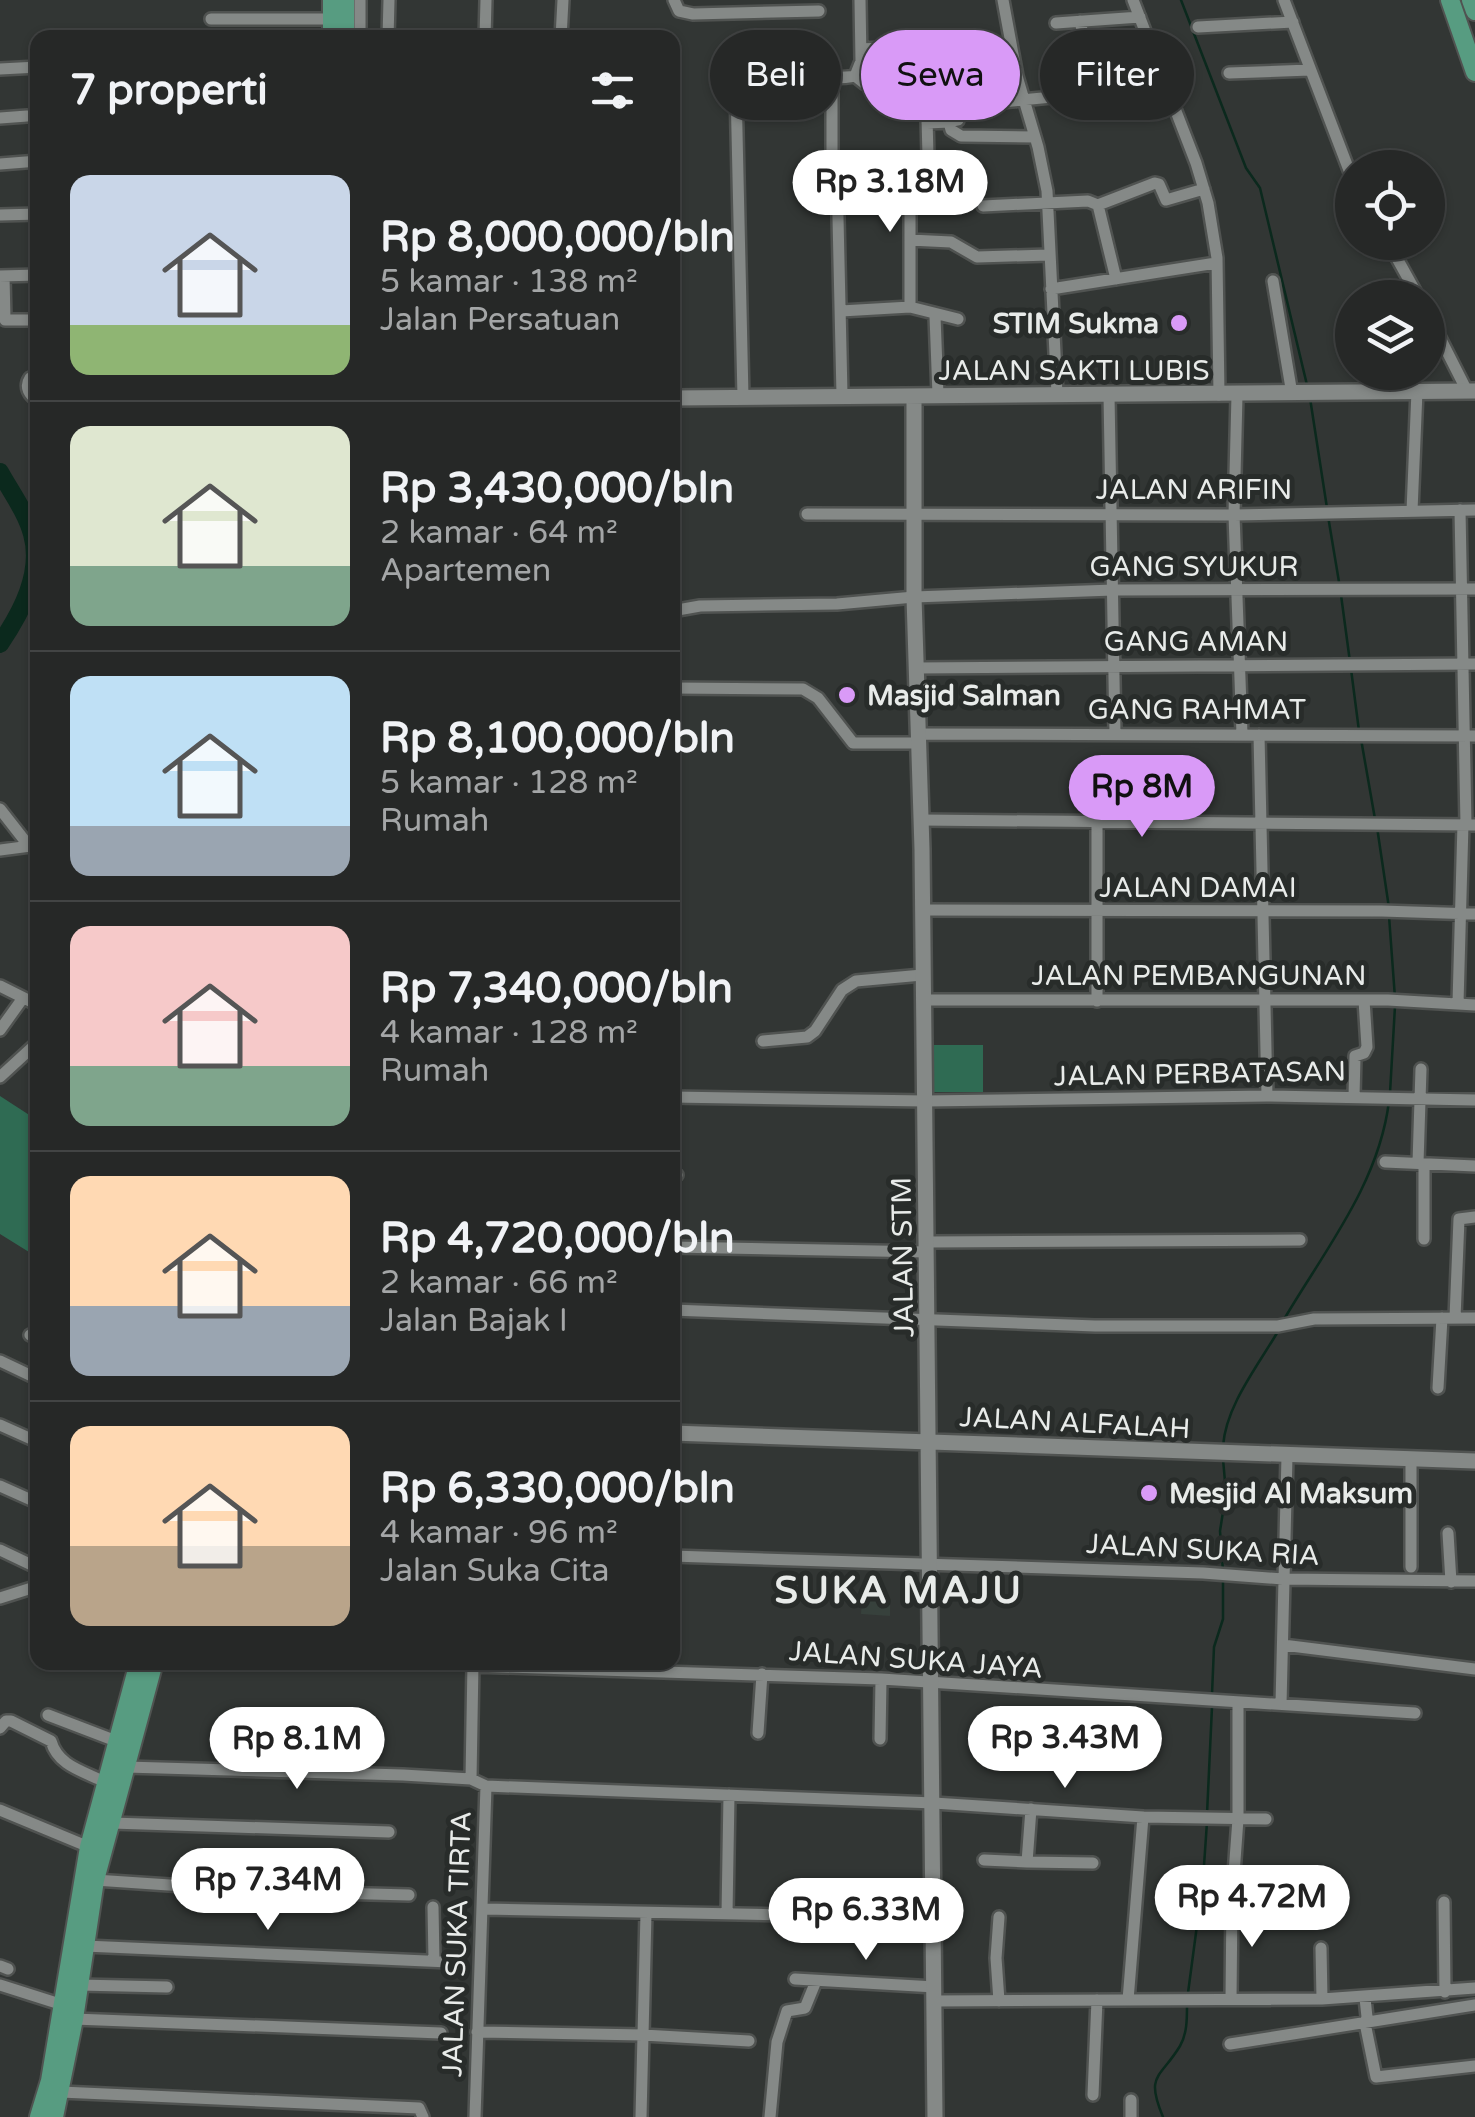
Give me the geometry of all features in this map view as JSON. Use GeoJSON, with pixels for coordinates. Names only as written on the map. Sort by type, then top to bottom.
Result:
{"type":"FeatureCollection","features":[{"type":"Feature","properties":{"kind":"main road"},"geometry":{"type":"LineString","coordinates":[[345,0],[345,30]]}},
{"type":"Feature","properties":{"kind":"main road"},"geometry":{"type":"LineString","coordinates":[[1450,0],[1475,72]]}},
{"type":"Feature","properties":{"kind":"main road"},"geometry":{"type":"LineString","coordinates":[[1471,0],[1475,11]]}},
{"type":"Feature","properties":{"kind":"main road"},"geometry":{"type":"LineString","coordinates":[[38,2117],[79,1985],[88,1847],[136,1670]]}},
{"type":"Feature","properties":{"kind":"main road"},"geometry":{"type":"LineString","coordinates":[[54,2117],[61,2092],[82,1933],[152,1670]]}},
{"type":"Feature","properties":{"kind":"street"},"geometry":{"type":"LineString","coordinates":[[360,0],[360,30]]}},
{"type":"Feature","properties":{"kind":"street"},"geometry":{"type":"LineString","coordinates":[[388,30],[389,0]]}},
{"type":"Feature","properties":{"kind":"street"},"geometry":{"type":"LineString","coordinates":[[486,0],[486,30]]}},
{"type":"Feature","properties":{"kind":"street"},"geometry":{"type":"LineString","coordinates":[[562,30],[563,0]]}},
{"type":"Feature","properties":{"kind":"street"},"geometry":{"type":"LineString","coordinates":[[674,0],[679,11],[693,14],[819,11]]}},
{"type":"Feature","properties":{"kind":"street"},"geometry":{"type":"LineString","coordinates":[[855,76],[861,49],[860,0]]}},
{"type":"Feature","properties":{"kind":"street"},"geometry":{"type":"LineString","coordinates":[[1002,0],[1008,30]]}},
{"type":"Feature","properties":{"kind":"street"},"geometry":{"type":"LineString","coordinates":[[1133,0],[1145,30]]}},
{"type":"Feature","properties":{"kind":"street"},"geometry":{"type":"LineString","coordinates":[[1284,0],[1341,150]]}},
{"type":"Feature","properties":{"kind":"street"},"geometry":{"type":"LineString","coordinates":[[1056,24],[1140,17]]}},
{"type":"Feature","properties":{"kind":"street"},"geometry":{"type":"LineString","coordinates":[[210,18],[332,19]]}},
{"type":"Feature","properties":{"kind":"street"},"geometry":{"type":"LineString","coordinates":[[1080,22],[1082,30]]}},
{"type":"Feature","properties":{"kind":"street"},"geometry":{"type":"LineString","coordinates":[[1198,27],[1293,22]]}},
{"type":"Feature","properties":{"kind":"street"},"geometry":{"type":"LineString","coordinates":[[0,70],[30,68]]}},
{"type":"Feature","properties":{"kind":"street"},"geometry":{"type":"LineString","coordinates":[[1230,73],[1310,70]]}},
{"type":"Feature","properties":{"kind":"street"},"geometry":{"type":"LineString","coordinates":[[841,78],[855,76],[861,81]]}},
{"type":"Feature","properties":{"kind":"street"},"geometry":{"type":"LineString","coordinates":[[1020,87],[1035,136],[1048,204],[1056,394]]}},
{"type":"Feature","properties":{"kind":"street"},"geometry":{"type":"LineString","coordinates":[[840,166],[923,160],[928,156],[927,120],[958,120],[960,106],[1040,99]]}},
{"type":"Feature","properties":{"kind":"street"},"geometry":{"type":"LineString","coordinates":[[0,118],[27,116]]}},
{"type":"Feature","properties":{"kind":"street"},"geometry":{"type":"LineString","coordinates":[[737,120],[743,397]]}},
{"type":"Feature","properties":{"kind":"street"},"geometry":{"type":"LineString","coordinates":[[832,120],[832,155],[840,166]]}},
{"type":"Feature","properties":{"kind":"street"},"geometry":{"type":"LineString","coordinates":[[1179,120],[1204,189],[1216,262],[1219,395]]}},
{"type":"Feature","properties":{"kind":"street"},"geometry":{"type":"LineString","coordinates":[[950,122],[951,130],[961,136],[1035,136]]}},
{"type":"Feature","properties":{"kind":"street"},"geometry":{"type":"LineString","coordinates":[[0,164],[30,161]]}},
{"type":"Feature","properties":{"kind":"street"},"geometry":{"type":"LineString","coordinates":[[910,162],[910,307]]}},
{"type":"Feature","properties":{"kind":"street"},"geometry":{"type":"LineString","coordinates":[[840,166],[837,174],[842,395]]}},
{"type":"Feature","properties":{"kind":"street"},"geometry":{"type":"LineString","coordinates":[[983,206],[1088,201],[1098,205],[1154,183],[1159,184],[1167,200],[1204,189]]}},
{"type":"Feature","properties":{"kind":"street"},"geometry":{"type":"LineString","coordinates":[[1098,205],[1116,278]]}},
{"type":"Feature","properties":{"kind":"street"},"geometry":{"type":"LineString","coordinates":[[0,214],[30,214]]}},
{"type":"Feature","properties":{"kind":"street"},"geometry":{"type":"LineString","coordinates":[[910,240],[951,242],[976,257],[1048,255]]}},
{"type":"Feature","properties":{"kind":"street"},"geometry":{"type":"LineString","coordinates":[[1051,288],[1216,262]]}},
{"type":"Feature","properties":{"kind":"street"},"geometry":{"type":"LineString","coordinates":[[30,275],[2,276],[5,320],[30,320]]}},
{"type":"Feature","properties":{"kind":"street"},"geometry":{"type":"LineString","coordinates":[[1273,282],[1294,394]]}},
{"type":"Feature","properties":{"kind":"street"},"geometry":{"type":"LineString","coordinates":[[841,311],[910,307],[958,320]]}},
{"type":"Feature","properties":{"kind":"street"},"geometry":{"type":"LineString","coordinates":[[935,316],[938,395]]}},
{"type":"Feature","properties":{"kind":"street"},"geometry":{"type":"LineString","coordinates":[[1445,344],[1471,391]]}},
{"type":"Feature","properties":{"kind":"street"},"geometry":{"type":"LineString","coordinates":[[1412,511],[1418,391]]}},
{"type":"Feature","properties":{"kind":"street","name":"JALAN SAKTI LUBIS"},"geometry":{"type":"LineString","coordinates":[[680,398],[1471,391]]}},
{"type":"Feature","properties":{"kind":"street"},"geometry":{"type":"LineString","coordinates":[[1237,394],[1234,514],[1242,734]]}},
{"type":"Feature","properties":{"kind":"street"},"geometry":{"type":"LineString","coordinates":[[1109,395],[1115,734]]}},
{"type":"Feature","properties":{"kind":"street","name":"JALAN STM"},"geometry":{"type":"LineString","coordinates":[[914,396],[936,2117]]}},
{"type":"Feature","properties":{"kind":"street"},"geometry":{"type":"LineString","coordinates":[[1458,1004],[1470,736],[1469,664],[1460,589],[1460,510]]}},
{"type":"Feature","properties":{"kind":"street","name":"JALAN ARIFIN"},"geometry":{"type":"LineString","coordinates":[[808,514],[1475,510]]}},
{"type":"Feature","properties":{"kind":"street","name":"GANG SYUKUR"},"geometry":{"type":"LineString","coordinates":[[680,609],[1113,590],[1475,589]]}},
{"type":"Feature","properties":{"kind":"street","name":"GANG AMAN"},"geometry":{"type":"LineString","coordinates":[[916,668],[1469,664]]}},
{"type":"Feature","properties":{"kind":"street","name":"GANG RAHMAT"},"geometry":{"type":"LineString","coordinates":[[680,688],[803,689],[818,698],[853,743],[1115,734],[1470,736]]}},
{"type":"Feature","properties":{"kind":"street"},"geometry":{"type":"LineString","coordinates":[[1259,735],[1267,1096]]}},
{"type":"Feature","properties":{"kind":"street"},"geometry":{"type":"LineString","coordinates":[[0,810],[30,843]]}},
{"type":"Feature","properties":{"kind":"street"},"geometry":{"type":"LineString","coordinates":[[1097,819],[1097,1001]]}},
{"type":"Feature","properties":{"kind":"street"},"geometry":{"type":"LineString","coordinates":[[921,820],[1468,825]]}},
{"type":"Feature","properties":{"kind":"street"},"geometry":{"type":"LineString","coordinates":[[0,850],[30,846]]}},
{"type":"Feature","properties":{"kind":"street","name":"JALAN DAMAI"},"geometry":{"type":"LineString","coordinates":[[922,910],[1475,914]]}},
{"type":"Feature","properties":{"kind":"street"},"geometry":{"type":"LineString","coordinates":[[763,1041],[807,1037],[842,990],[856,980],[922,975]]}},
{"type":"Feature","properties":{"kind":"street"},"geometry":{"type":"LineString","coordinates":[[0,986],[30,1001]]}},
{"type":"Feature","properties":{"kind":"street"},"geometry":{"type":"LineString","coordinates":[[0,1030],[23,998]]}},
{"type":"Feature","properties":{"kind":"street","name":"JALAN PEMBANGUNAN"},"geometry":{"type":"LineString","coordinates":[[922,1000],[1411,1000],[1475,1004]]}},
{"type":"Feature","properties":{"kind":"street"},"geometry":{"type":"LineString","coordinates":[[1354,1096],[1355,1056],[1367,1047],[1364,1000]]}},
{"type":"Feature","properties":{"kind":"street"},"geometry":{"type":"LineString","coordinates":[[0,1077],[30,1049]]}},
{"type":"Feature","properties":{"kind":"street"},"geometry":{"type":"LineString","coordinates":[[1421,1069],[1418,1098],[1424,1239]]}},
{"type":"Feature","properties":{"kind":"street","name":"JALAN PERBATASAN"},"geometry":{"type":"LineString","coordinates":[[680,1096],[924,1101],[1267,1096],[1475,1100]]}},
{"type":"Feature","properties":{"kind":"street"},"geometry":{"type":"LineString","coordinates":[[1385,1162],[1475,1166]]}},
{"type":"Feature","properties":{"kind":"street"},"geometry":{"type":"LineString","coordinates":[[1438,1388],[1460,1219],[1475,1217]]}},
{"type":"Feature","properties":{"kind":"street"},"geometry":{"type":"LineString","coordinates":[[680,1248],[1300,1240]]}},
{"type":"Feature","properties":{"kind":"street"},"geometry":{"type":"LineString","coordinates":[[680,1310],[928,1322],[1278,1326],[1314,1319],[1475,1318]]}},
{"type":"Feature","properties":{"kind":"street"},"geometry":{"type":"LineString","coordinates":[[0,1361],[30,1374]]}},
{"type":"Feature","properties":{"kind":"street"},"geometry":{"type":"LineString","coordinates":[[0,1424],[30,1438]]}},
{"type":"Feature","properties":{"kind":"street","name":"JALAN ALFALAH"},"geometry":{"type":"LineString","coordinates":[[680,1432],[1475,1460]]}},
{"type":"Feature","properties":{"kind":"street"},"geometry":{"type":"LineString","coordinates":[[1281,1704],[1288,1456]]}},
{"type":"Feature","properties":{"kind":"street"},"geometry":{"type":"LineString","coordinates":[[1411,1459],[1411,1567]]}},
{"type":"Feature","properties":{"kind":"street"},"geometry":{"type":"LineString","coordinates":[[0,1486],[30,1499]]}},
{"type":"Feature","properties":{"kind":"street"},"geometry":{"type":"LineString","coordinates":[[1448,1534],[1451,1582]]}},
{"type":"Feature","properties":{"kind":"street"},"geometry":{"type":"LineString","coordinates":[[0,1550],[30,1564]]}},
{"type":"Feature","properties":{"kind":"street","name":"JALAN SUKA RIA"},"geometry":{"type":"LineString","coordinates":[[680,1556],[1283,1579],[1475,1580]]}},
{"type":"Feature","properties":{"kind":"street"},"geometry":{"type":"LineString","coordinates":[[0,1598],[30,1589]]}},
{"type":"Feature","properties":{"kind":"street"},"geometry":{"type":"LineString","coordinates":[[1283,1645],[1475,1669]]}},
{"type":"Feature","properties":{"kind":"street","name":"JALAN SUKA TIRTA"},"geometry":{"type":"LineString","coordinates":[[473,1670],[471,1779],[486,1786],[474,2117]]}},
{"type":"Feature","properties":{"kind":"street","name":"JALAN SUKA JAYA"},"geometry":{"type":"LineString","coordinates":[[646,1670],[881,1679],[1415,1713]]}},
{"type":"Feature","properties":{"kind":"street"},"geometry":{"type":"LineString","coordinates":[[758,1733],[762,1674]]}},
{"type":"Feature","properties":{"kind":"street"},"geometry":{"type":"LineString","coordinates":[[880,1738],[881,1679]]}},
{"type":"Feature","properties":{"kind":"street"},"geometry":{"type":"LineString","coordinates":[[1231,1999],[1238,1702]]}},
{"type":"Feature","properties":{"kind":"street"},"geometry":{"type":"LineString","coordinates":[[48,1716],[116,1741]]}},
{"type":"Feature","properties":{"kind":"street"},"geometry":{"type":"LineString","coordinates":[[0,1728],[11,1721],[52,1741],[62,1762],[105,1782]]}},
{"type":"Feature","properties":{"kind":"street"},"geometry":{"type":"LineString","coordinates":[[126,1767],[471,1779]]}},
{"type":"Feature","properties":{"kind":"street"},"geometry":{"type":"LineString","coordinates":[[486,1786],[1266,1820]]}},
{"type":"Feature","properties":{"kind":"street"},"geometry":{"type":"LineString","coordinates":[[728,1914],[729,1794]]}},
{"type":"Feature","properties":{"kind":"street"},"geometry":{"type":"LineString","coordinates":[[1027,1862],[1031,1809]]}},
{"type":"Feature","properties":{"kind":"street"},"geometry":{"type":"LineString","coordinates":[[0,1810],[88,1847]]}},
{"type":"Feature","properties":{"kind":"street"},"geometry":{"type":"LineString","coordinates":[[1128,2000],[1143,1817]]}},
{"type":"Feature","properties":{"kind":"street"},"geometry":{"type":"LineString","coordinates":[[112,1823],[389,1832]]}},
{"type":"Feature","properties":{"kind":"street"},"geometry":{"type":"LineString","coordinates":[[984,1860],[1092,1863]]}},
{"type":"Feature","properties":{"kind":"street"},"geometry":{"type":"LineString","coordinates":[[96,1880],[410,1895]]}},
{"type":"Feature","properties":{"kind":"street"},"geometry":{"type":"LineString","coordinates":[[1444,1902],[1445,1992]]}},
{"type":"Feature","properties":{"kind":"street"},"geometry":{"type":"LineString","coordinates":[[434,1907],[434,1960]]}},
{"type":"Feature","properties":{"kind":"street"},"geometry":{"type":"LineString","coordinates":[[483,1908],[935,1918]]}},
{"type":"Feature","properties":{"kind":"street"},"geometry":{"type":"LineString","coordinates":[[641,2117],[646,1912]]}},
{"type":"Feature","properties":{"kind":"street"},"geometry":{"type":"LineString","coordinates":[[998,1917],[999,2001]]}},
{"type":"Feature","properties":{"kind":"street"},"geometry":{"type":"LineString","coordinates":[[82,1933],[449,1962]]}},
{"type":"Feature","properties":{"kind":"street"},"geometry":{"type":"LineString","coordinates":[[1320,1948],[1322,1999]]}},
{"type":"Feature","properties":{"kind":"street"},"geometry":{"type":"LineString","coordinates":[[794,1979],[999,2001],[1360,1998],[1475,1988]]}},
{"type":"Feature","properties":{"kind":"street"},"geometry":{"type":"LineString","coordinates":[[770,2117],[779,2031],[787,2011],[805,2008],[816,1981]]}},
{"type":"Feature","properties":{"kind":"street"},"geometry":{"type":"LineString","coordinates":[[0,1985],[69,2012],[441,2032]]}},
{"type":"Feature","properties":{"kind":"street"},"geometry":{"type":"LineString","coordinates":[[79,1985],[167,1987]]}},
{"type":"Feature","properties":{"kind":"street"},"geometry":{"type":"LineString","coordinates":[[1360,1998],[1368,2017],[1365,2024],[1376,2077],[1475,2066]]}},
{"type":"Feature","properties":{"kind":"street"},"geometry":{"type":"LineString","coordinates":[[1094,2096],[1097,2000]]}},
{"type":"Feature","properties":{"kind":"street"},"geometry":{"type":"LineString","coordinates":[[1230,2044],[1475,2005]]}},
{"type":"Feature","properties":{"kind":"street"},"geometry":{"type":"LineString","coordinates":[[476,2032],[643,2035],[749,2042]]}},
{"type":"Feature","properties":{"kind":"street"},"geometry":{"type":"LineString","coordinates":[[61,2092],[419,2108],[422,2117]]}},
{"type":"Feature","properties":{"kind":"street"},"geometry":{"type":"LineString","coordinates":[[1131,2100],[1131,2117]]}},
{"type":"Feature","properties":{"kind":"shaded area"},"geometry":{"type":"Polygon","coordinates":[[[862,1600],[890,1602],[890,1616],[861,1614],[862,1600]]]}},
{"type":"Feature","properties":{"kind":"green space"},"geometry":{"type":"Polygon","coordinates":[[[927,1045],[983,1045],[983,1092],[927,1092],[927,1045]]]}},
{"type":"Feature","properties":{"kind":"green space"},"geometry":{"type":"Polygon","coordinates":[[[0,1096],[30,1115],[30,1253],[0,1234],[0,1096]]]}},
{"type":"Feature","properties":{"kind":"waterway"},"geometry":{"type":"LineString","coordinates":[[1181,0],[1246,168],[1260,188],[1307,385]]}},
{"type":"Feature","properties":{"kind":"waterway"},"geometry":{"type":"LineString","coordinates":[[1310,398],[1327,508]]}},
{"type":"Feature","properties":{"kind":"waterway"},"geometry":{"type":"LineString","coordinates":[[0,472],[30,529]]}},
{"type":"Feature","properties":{"kind":"waterway"},"geometry":{"type":"LineString","coordinates":[[1328,516],[1339,582]]}},
{"type":"Feature","properties":{"kind":"waterway"},"geometry":{"type":"LineString","coordinates":[[0,644],[30,585]]}},
{"type":"Feature","properties":{"kind":"waterway"},"geometry":{"type":"LineString","coordinates":[[1341,595],[1350,662]]}},
{"type":"Feature","properties":{"kind":"waterway"},"geometry":{"type":"LineString","coordinates":[[1351,669],[1359,731]]}},
{"type":"Feature","properties":{"kind":"waterway"},"geometry":{"type":"LineString","coordinates":[[1361,739],[1375,819]]}},
{"type":"Feature","properties":{"kind":"waterway"},"geometry":{"type":"LineString","coordinates":[[1377,827],[1389,908]]}},
{"type":"Feature","properties":{"kind":"waterway"},"geometry":{"type":"LineString","coordinates":[[1389,916],[1395,998]]}},
{"type":"Feature","properties":{"kind":"waterway"},"geometry":{"type":"LineString","coordinates":[[1390,1093],[1395,1006]]}},
{"type":"Feature","properties":{"kind":"waterway"},"geometry":{"type":"LineString","coordinates":[[1283,1321],[1362,1189],[1374,1161],[1389,1101]]}},
{"type":"Feature","properties":{"kind":"waterway"},"geometry":{"type":"LineString","coordinates":[[1223,1446],[1236,1402],[1277,1333]]}},
{"type":"Feature","properties":{"kind":"waterway"},"geometry":{"type":"LineString","coordinates":[[1223,1459],[1223,1571]]}},
{"type":"Feature","properties":{"kind":"waterway"},"geometry":{"type":"LineString","coordinates":[[1212,1694],[1214,1647],[1223,1619],[1223,1579]]}},
{"type":"Feature","properties":{"kind":"waterway"},"geometry":{"type":"LineString","coordinates":[[1207,1814],[1212,1707]]}},
{"type":"Feature","properties":{"kind":"waterway"},"geometry":{"type":"LineString","coordinates":[[1188,1993],[1207,1822]]}},
{"type":"Feature","properties":{"kind":"waterway"},"geometry":{"type":"LineString","coordinates":[[1163,2117],[1155,2084],[1182,2041],[1187,2006]]}},
{"type":"Feature","properties":{"kind":"place","name":"STIM Sukma"},"geometry":{"type":"Point","coordinates":[1179,323]}},
{"type":"Feature","properties":{"kind":"place","name":"Masjid Salman"},"geometry":{"type":"Point","coordinates":[847,695]}},
{"type":"Feature","properties":{"kind":"place","name":"Mesjid Al Maksum"},"geometry":{"type":"Point","coordinates":[1149,1493]}},
{"type":"Feature","properties":{"kind":"district","name":"SUKA MAJU"},"geometry":{"type":"Point","coordinates":[899,1590]}}]}
